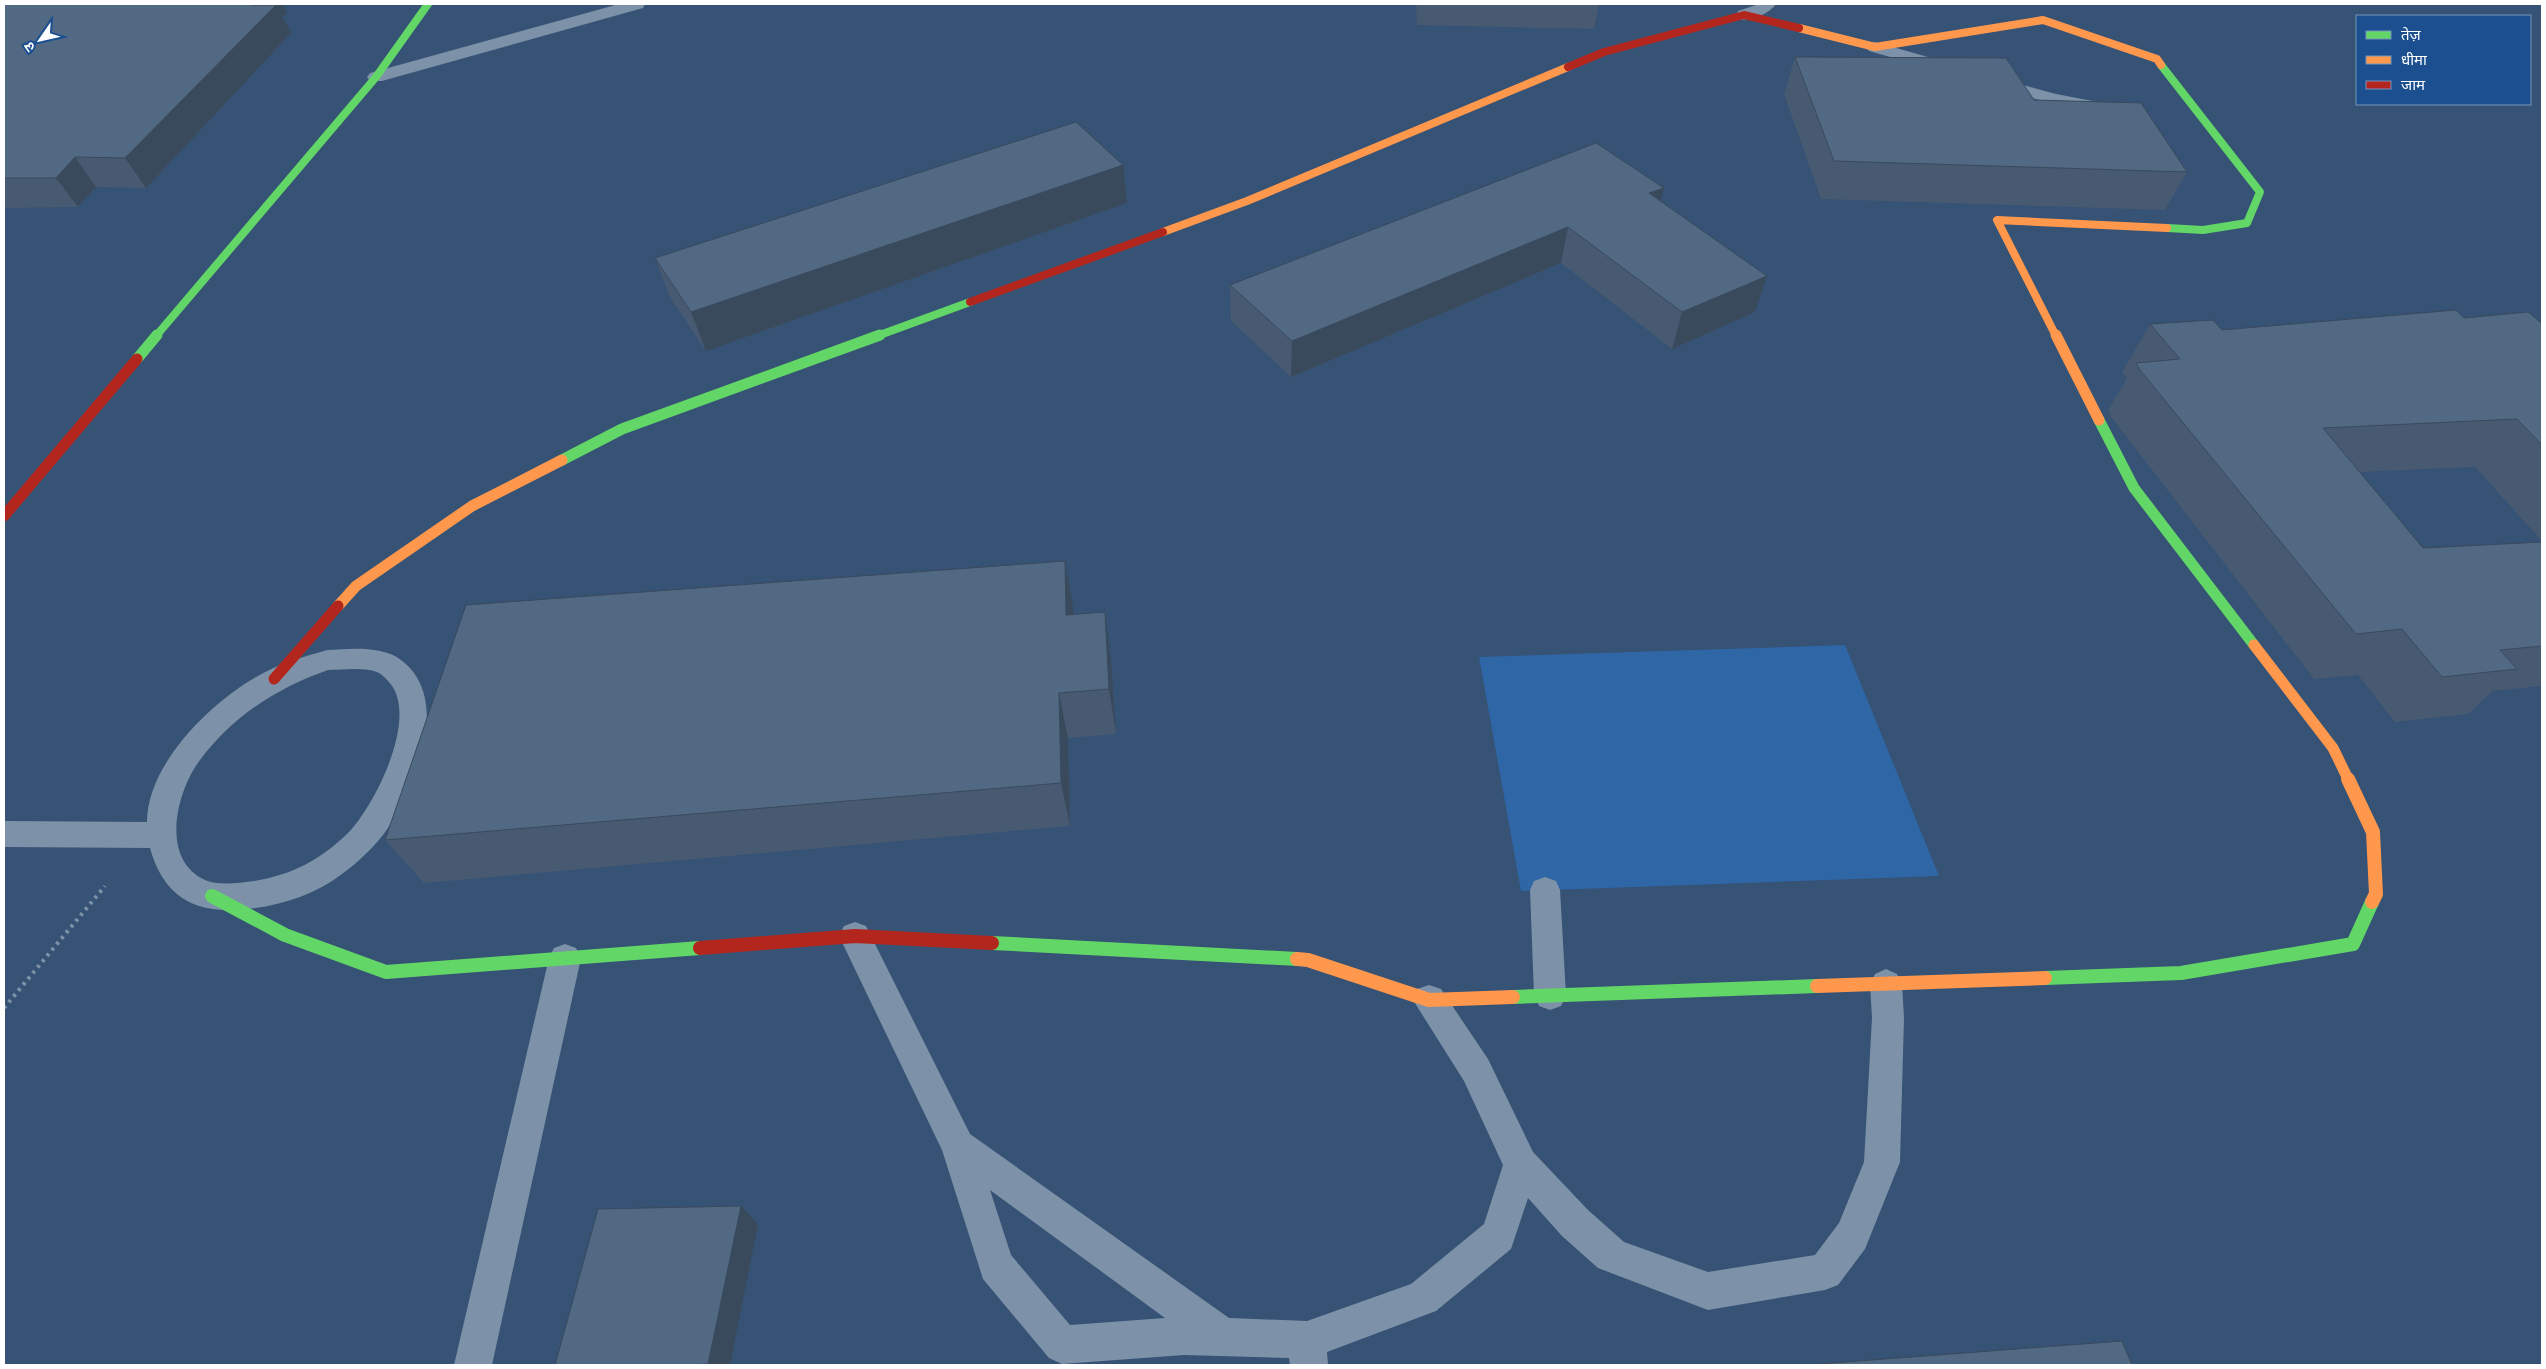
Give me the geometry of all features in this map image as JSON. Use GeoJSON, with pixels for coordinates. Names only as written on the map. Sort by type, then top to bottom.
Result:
{"type":"FeatureCollection","features":[{"type":"Feature","properties":{"kind":"street"},"geometry":{"type":"LineString","coordinates":[[4,516],[376,77],[428,4]]}},
{"type":"Feature","properties":{"kind":"street"},"geometry":{"type":"LineString","coordinates":[[376,77],[637,4]]}},
{"type":"Feature","properties":{"kind":"street"},"geometry":{"type":"LineString","coordinates":[[1768,4],[1764,8],[1744,15],[1604,52],[1246,200],[622,430],[472,506],[356,586],[274,680],[217,722],[187,754],[164,798],[155,835],[169,866],[187,888],[212,896],[285,935],[386,972],[856,936],[1308,960],[1429,1000],[2181,974],[2353,944],[2376,894],[2372,832],[2333,748],[2134,488],[1997,220],[2203,230],[2247,223],[2260,192],[2157,59],[2043,20],[1875,46]]}},
{"type":"Feature","properties":{"kind":"street"},"geometry":{"type":"LineString","coordinates":[[1744,15],[1875,46],[2054,100],[2101,108]]}},
{"type":"Feature","properties":{"kind":"street"},"geometry":{"type":"LineString","coordinates":[[212,896],[248,895],[283,889],[322,872],[352,848],[378,819],[395,786],[410,746],[413,717],[410,686],[391,666],[360,660],[327,660],[274,680]]}},
{"type":"Feature","properties":{"kind":"street"},"geometry":{"type":"LineString","coordinates":[[4,834],[155,835]]}},
{"type":"Feature","properties":{"kind":"street"},"geometry":{"type":"LineString","coordinates":[[1546,890],[1550,995]]}},
{"type":"Feature","properties":{"kind":"street"},"geometry":{"type":"LineString","coordinates":[[856,936],[958,1146],[996,1266],[1062,1345],[1184,1336],[1224,1338],[1308,1353],[1423,1298],[1498,1236],[1521,1164]]}},
{"type":"Feature","properties":{"kind":"street"},"geometry":{"type":"LineString","coordinates":[[473,1365],[565,958]]}},
{"type":"Feature","properties":{"kind":"street"},"geometry":{"type":"LineString","coordinates":[[1429,1000],[1476,1070],[1521,1164],[1575,1223],[1611,1255],[1708,1291],[1825,1272],[1852,1236],[1882,1162],[1888,1046],[1886,984]]}},
{"type":"Feature","properties":{"kind":"street"},"geometry":{"type":"LineString","coordinates":[[958,1146],[1224,1338]]}},
{"type":"Feature","properties":{"kind":"path"},"geometry":{"type":"LineString","coordinates":[[4,1008],[155,835]]}},
{"type":"Feature","properties":{"kind":"shaded area"},"geometry":{"type":"Polygon","coordinates":[[[1845,645],[1939,876],[1521,891],[1479,657],[1845,645]]]}},
{"type":"Feature","properties":{"kind":"building"},"geometry":{"type":"Polygon","coordinates":[[[4,4],[276,5],[125,158],[75,157],[56,178],[4,178],[4,4]]]}},
{"type":"Feature","properties":{"kind":"building"},"geometry":{"type":"Polygon","coordinates":[[[1795,57],[2006,58],[2034,100],[2141,103],[2187,172],[1834,161],[1795,57]]]}},
{"type":"Feature","properties":{"kind":"building"},"geometry":{"type":"Polygon","coordinates":[[[1076,122],[1123,165],[691,312],[655,258],[1076,122]]]}},
{"type":"Feature","properties":{"kind":"building"},"geometry":{"type":"Polygon","coordinates":[[[1596,143],[1664,188],[1649,193],[1767,276],[1682,312],[1568,227],[1292,341],[1230,285],[1596,143]]]}},
{"type":"Feature","properties":{"kind":"building"},"geometry":{"type":"Polygon","coordinates":[[[2456,310],[2464,318],[2528,312],[2542,322],[2542,445],[2517,419],[2323,428],[2423,548],[2542,542],[2542,646],[2500,650],[2517,669],[2442,677],[2402,629],[2356,634],[2136,363],[2180,359],[2150,324],[2213,320],[2222,330],[2456,310]]]}},
{"type":"Feature","properties":{"kind":"building"},"geometry":{"type":"Polygon","coordinates":[[[1065,561],[1066,615],[1105,612],[1109,689],[1059,693],[1061,783],[385,840],[466,605],[1065,561]]]}},
{"type":"Feature","properties":{"kind":"building"},"geometry":{"type":"Polygon","coordinates":[[[741,1206],[708,1364],[555,1365],[598,1209],[741,1206]]]}},
{"type":"Feature","properties":{"kind":"building"},"geometry":{"type":"Polygon","coordinates":[[[2122,1341],[2132,1365],[1806,1365],[2122,1341]]]}},
{"type":"Feature","properties":{"kind":"traffic: fast"},"geometry":{"type":"LineString","coordinates":[[137,359],[376,77],[428,4]]}},
{"type":"Feature","properties":{"kind":"traffic: fast"},"geometry":{"type":"LineString","coordinates":[[2161,65],[2260,192],[2247,223],[2203,230],[2167,228]]}},
{"type":"Feature","properties":{"kind":"traffic: fast"},"geometry":{"type":"LineString","coordinates":[[562,460],[622,429],[970,302]]}},
{"type":"Feature","properties":{"kind":"traffic: fast"},"geometry":{"type":"LineString","coordinates":[[2099,420],[2134,488],[2254,645]]}},
{"type":"Feature","properties":{"kind":"traffic: fast"},"geometry":{"type":"LineString","coordinates":[[212,896],[285,935],[386,972],[700,948]]}},
{"type":"Feature","properties":{"kind":"traffic: fast"},"geometry":{"type":"LineString","coordinates":[[2045,978],[2181,973],[2353,944],[2372,902]]}},
{"type":"Feature","properties":{"kind":"traffic: fast"},"geometry":{"type":"LineString","coordinates":[[992,943],[1297,959]]}},
{"type":"Feature","properties":{"kind":"traffic: fast"},"geometry":{"type":"LineString","coordinates":[[1513,997],[1817,986]]}},
{"type":"Feature","properties":{"kind":"traffic: slow"},"geometry":{"type":"LineString","coordinates":[[1799,28],[1875,47],[2043,20],[2157,59],[2161,65]]}},
{"type":"Feature","properties":{"kind":"traffic: slow"},"geometry":{"type":"LineString","coordinates":[[1163,232],[1247,201],[1568,67]]}},
{"type":"Feature","properties":{"kind":"traffic: slow"},"geometry":{"type":"LineString","coordinates":[[2099,420],[1997,220],[2167,228]]}},
{"type":"Feature","properties":{"kind":"traffic: slow"},"geometry":{"type":"LineString","coordinates":[[338,606],[356,586],[472,506],[562,460]]}},
{"type":"Feature","properties":{"kind":"traffic: slow"},"geometry":{"type":"LineString","coordinates":[[2254,645],[2333,748],[2373,832],[2376,894],[2372,902]]}},
{"type":"Feature","properties":{"kind":"traffic: slow"},"geometry":{"type":"LineString","coordinates":[[1297,959],[1308,960],[1429,1000],[1513,997]]}},
{"type":"Feature","properties":{"kind":"traffic: slow"},"geometry":{"type":"LineString","coordinates":[[1817,986],[2045,978]]}},
{"type":"Feature","properties":{"kind":"traffic: jam"},"geometry":{"type":"LineString","coordinates":[[1568,67],[1604,52],[1744,15],[1799,28]]}},
{"type":"Feature","properties":{"kind":"traffic: jam"},"geometry":{"type":"LineString","coordinates":[[970,302],[1163,232]]}},
{"type":"Feature","properties":{"kind":"traffic: jam"},"geometry":{"type":"LineString","coordinates":[[4,516],[137,359]]}},
{"type":"Feature","properties":{"kind":"traffic: jam"},"geometry":{"type":"LineString","coordinates":[[274,679],[338,606]]}},
{"type":"Feature","properties":{"kind":"traffic: jam"},"geometry":{"type":"LineString","coordinates":[[700,948],[855,936],[992,943]]}}]}
